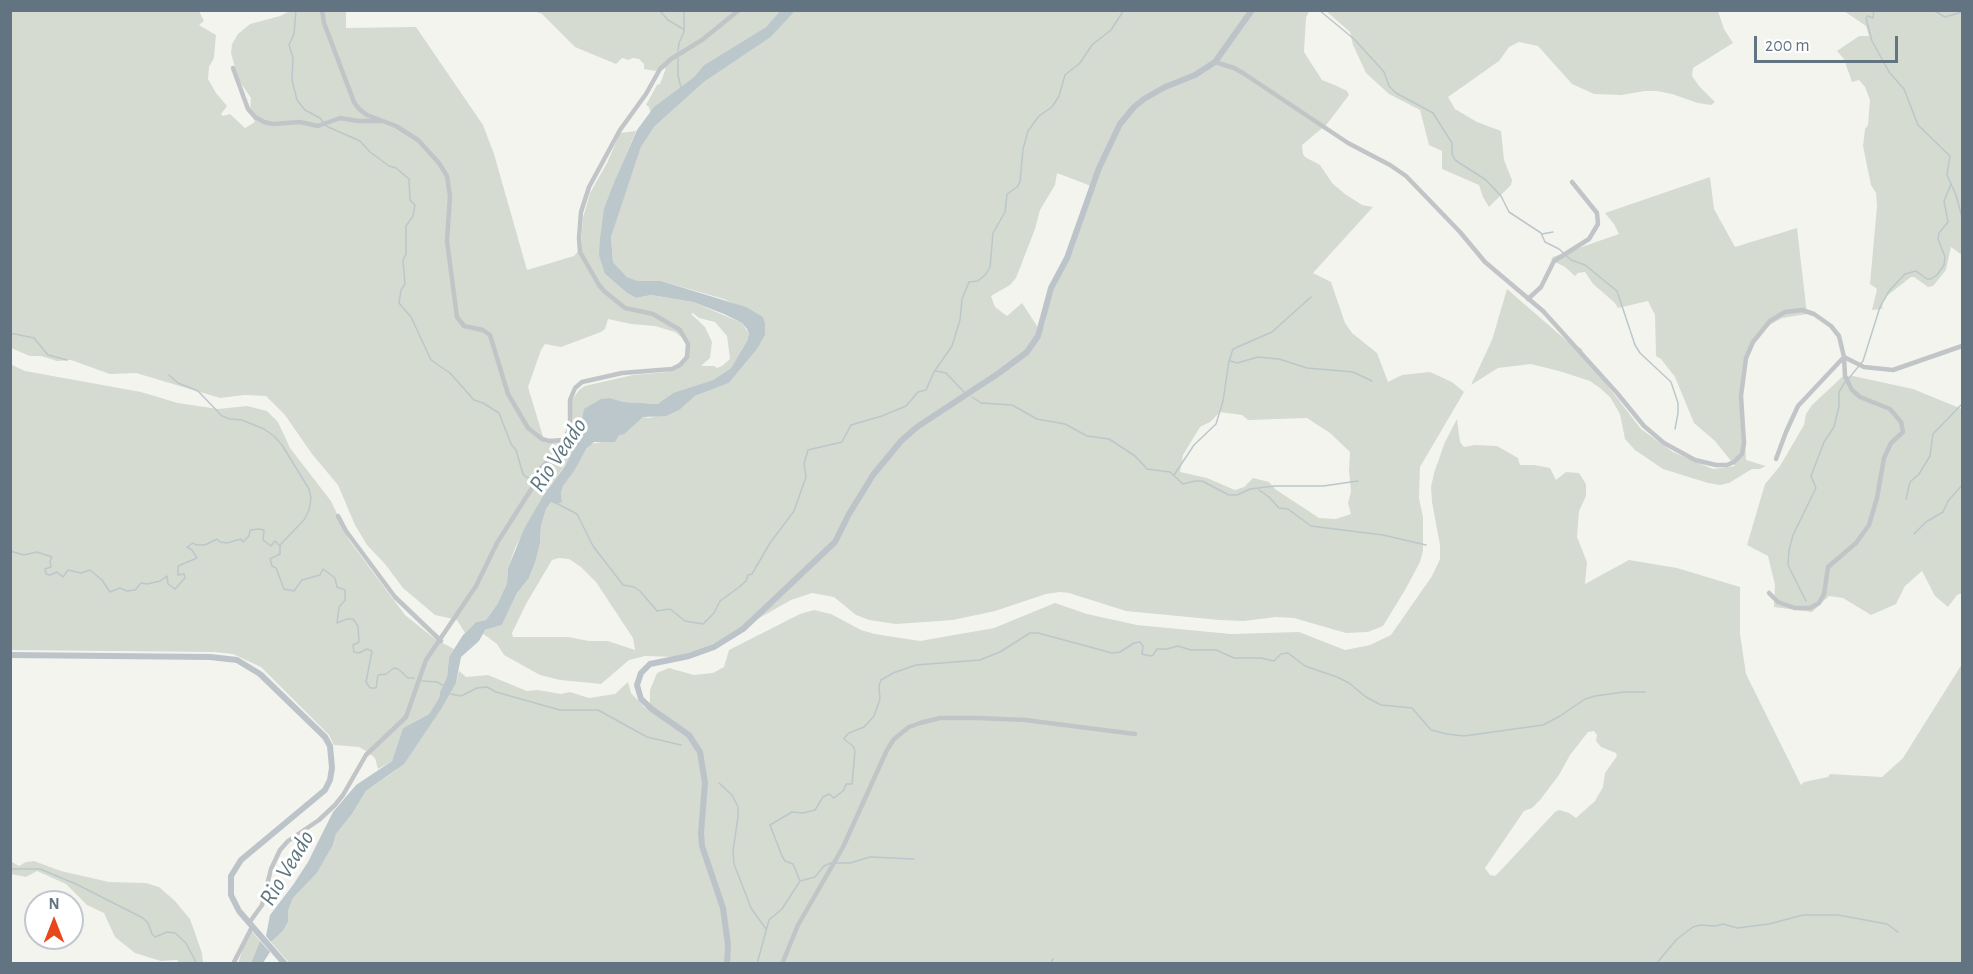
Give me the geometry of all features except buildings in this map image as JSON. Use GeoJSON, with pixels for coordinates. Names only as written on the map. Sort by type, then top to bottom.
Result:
{"type":"FeatureCollection","features":[{"type":"Feature","properties":{"kind":"street"},"geometry":{"type":"LineString","coordinates":[[322,10],[324,23],[354,102],[367,115],[396,126],[418,140],[439,163],[447,176],[450,196],[447,241],[459,321],[467,327],[483,330],[490,335],[508,394],[528,428],[542,439],[563,440]]}},
{"type":"Feature","properties":{"kind":"street"},"geometry":{"type":"LineString","coordinates":[[233,963],[262,905],[271,869],[280,850],[288,841],[319,820],[335,805],[366,755],[406,717],[423,666],[481,579],[497,543],[532,488],[538,471],[556,453],[563,440],[570,426],[572,395],[579,384],[628,372],[672,369],[680,365],[687,357],[688,344],[680,330],[653,314],[625,308],[604,291],[580,252],[581,212],[589,187],[620,130],[641,102],[660,69],[671,59],[710,34],[739,10]]}},
{"type":"Feature","properties":{"kind":"street"},"geometry":{"type":"LineString","coordinates":[[727,963],[728,945],[723,908],[702,846],[701,824],[705,783],[700,752],[689,735],[641,699],[638,685],[641,673],[650,664],[689,656],[714,647],[743,629],[835,542],[873,475],[902,441],[917,427],[1027,352],[1038,336],[1051,288],[1067,258],[1099,168],[1120,124],[1144,99],[1165,87],[1195,75],[1215,62],[1252,10]]}},
{"type":"Feature","properties":{"kind":"street"},"geometry":{"type":"LineString","coordinates":[[1215,62],[1238,69],[1348,143],[1399,170],[1447,218],[1485,262],[1548,317],[1650,432],[1680,453],[1710,464],[1730,464],[1737,460],[1743,452],[1741,390],[1746,358],[1753,342],[1770,321],[1785,312],[1802,310],[1814,314],[1836,331],[1844,357],[1845,376],[1852,390],[1890,409],[1901,422],[1903,432],[1891,443],[1884,458],[1875,507],[1869,525],[1856,543],[1828,567],[1824,594],[1819,603],[1810,608],[1795,608],[1778,602],[1769,593]]}},
{"type":"Feature","properties":{"kind":"street"},"geometry":{"type":"LineString","coordinates":[[232,68],[248,109],[264,122],[273,124],[300,122],[318,126],[340,118],[384,121]]}},
{"type":"Feature","properties":{"kind":"street"},"geometry":{"type":"LineString","coordinates":[[1528,299],[1541,287],[1554,261],[1589,240],[1598,224],[1596,211],[1572,182]]}},
{"type":"Feature","properties":{"kind":"street"},"geometry":{"type":"LineString","coordinates":[[1844,357],[1864,367],[1893,370],[1962,346]]}},
{"type":"Feature","properties":{"kind":"street"},"geometry":{"type":"LineString","coordinates":[[1776,459],[1798,406],[1844,357]]}},
{"type":"Feature","properties":{"kind":"street"},"geometry":{"type":"LineString","coordinates":[[338,516],[346,531],[387,587],[441,640]]}},
{"type":"Feature","properties":{"kind":"street"},"geometry":{"type":"LineString","coordinates":[[10,655],[210,657],[237,660],[261,674],[325,736],[330,746],[332,768],[325,790],[242,860],[231,876],[231,895],[234,904],[285,963]]}},
{"type":"Feature","properties":{"kind":"street"},"geometry":{"type":"LineString","coordinates":[[782,963],[798,925],[843,847],[887,750],[894,739],[909,727],[940,718],[978,718],[1025,720],[1135,734]]}},
{"type":"Feature","properties":{"kind":"shaded area"},"geometry":{"type":"Polygon","coordinates":[[[346,10],[346,28],[416,27],[483,125],[494,154],[527,270],[574,256],[581,248],[583,218],[590,193],[620,133],[636,131],[604,208],[605,274],[636,298],[651,295],[693,302],[742,323],[749,334],[731,368],[713,380],[671,394],[664,402],[658,404],[624,402],[610,398],[581,420],[578,441],[570,458],[543,496],[515,548],[508,568],[507,583],[498,603],[486,620],[476,622],[465,633],[457,620],[435,615],[403,588],[367,545],[355,525],[338,485],[312,454],[285,415],[266,396],[245,395],[220,398],[136,373],[110,374],[71,360],[57,361],[41,356],[30,356],[11,348],[10,11],[199,11],[204,21],[199,25],[216,35],[214,58],[209,67],[208,79],[227,106],[221,114],[223,116],[230,114],[245,128],[255,122],[250,110],[251,98],[238,79],[231,53],[232,44],[238,34],[250,24],[290,11],[346,10]],[[691,314],[705,327],[712,342],[710,358],[701,366],[717,368],[722,366],[730,359],[727,336],[715,322],[699,318],[691,314]],[[608,319],[605,329],[601,332],[561,347],[545,344],[541,350],[528,387],[545,443],[561,441],[567,435],[570,403],[579,390],[585,386],[633,375],[667,372],[679,367],[688,351],[686,341],[675,332],[655,326],[608,319]]]}},
{"type":"Feature","properties":{"kind":"shaded area"},"geometry":{"type":"Polygon","coordinates":[[[781,10],[795,11],[771,37],[704,82],[654,127],[641,147],[611,237],[613,262],[627,277],[638,281],[661,281],[746,307],[763,317],[765,335],[758,348],[729,383],[695,396],[679,410],[666,416],[643,417],[624,434],[619,435],[615,442],[594,442],[587,448],[563,486],[562,502],[556,504],[551,502],[546,509],[536,560],[529,578],[517,593],[502,625],[485,630],[479,641],[461,657],[456,683],[441,709],[404,764],[366,791],[336,834],[333,845],[317,873],[293,898],[288,911],[288,922],[283,931],[271,942],[266,936],[270,915],[308,862],[333,812],[356,785],[392,761],[403,728],[429,714],[439,698],[447,677],[449,657],[463,635],[476,622],[486,620],[498,603],[507,583],[508,568],[524,529],[543,496],[565,466],[578,441],[584,409],[601,399],[610,398],[624,402],[658,404],[673,393],[713,380],[731,368],[747,341],[749,334],[742,323],[724,314],[693,302],[651,295],[636,298],[627,293],[605,274],[599,255],[600,239],[604,208],[613,185],[637,130],[654,107],[694,77],[704,65],[766,27],[781,10]]]}},
{"type":"Feature","properties":{"kind":"shaded area"},"geometry":{"type":"Polygon","coordinates":[[[535,11],[781,11],[766,27],[704,65],[694,77],[655,107],[651,114],[646,105],[657,85],[660,84],[666,68],[655,71],[644,69],[644,64],[639,59],[633,58],[628,60],[622,58],[616,64],[575,47],[542,14],[535,11]]]}},
{"type":"Feature","properties":{"kind":"shaded area"},"geometry":{"type":"Polygon","coordinates":[[[795,11],[1309,11],[1306,18],[1304,52],[1322,80],[1347,91],[1349,95],[1327,124],[1302,145],[1303,154],[1320,165],[1332,183],[1345,194],[1362,205],[1373,207],[1313,273],[1331,282],[1345,323],[1352,333],[1377,353],[1388,382],[1402,375],[1430,372],[1452,382],[1464,392],[1420,467],[1419,498],[1423,517],[1423,551],[1420,562],[1383,626],[1368,632],[1346,633],[1294,618],[1219,620],[1126,611],[1060,592],[1046,594],[995,611],[953,620],[896,624],[869,620],[856,615],[834,597],[812,593],[791,600],[699,652],[675,657],[645,656],[629,660],[601,684],[560,680],[540,675],[504,655],[497,644],[482,633],[502,625],[517,593],[529,578],[536,560],[546,509],[551,502],[562,502],[563,486],[590,444],[609,441],[643,417],[649,418],[678,410],[695,396],[729,383],[758,348],[765,335],[763,317],[724,299],[661,281],[638,281],[627,277],[613,262],[611,236],[641,147],[654,127],[704,82],[771,37],[795,11]],[[1057,173],[1055,185],[1040,210],[1016,278],[1010,285],[991,296],[995,307],[1007,316],[1022,303],[1041,332],[1045,323],[1048,297],[1066,261],[1091,186],[1057,173]],[[1220,412],[1210,422],[1200,427],[1183,455],[1180,472],[1207,478],[1235,490],[1244,487],[1253,478],[1269,482],[1275,489],[1319,518],[1336,519],[1351,514],[1348,503],[1351,492],[1350,452],[1330,433],[1307,418],[1248,420],[1242,415],[1220,412]],[[569,559],[552,560],[526,604],[512,633],[513,637],[568,637],[589,641],[608,641],[635,650],[633,638],[596,582],[569,559]]]}},
{"type":"Feature","properties":{"kind":"shaded area"},"geometry":{"type":"Polygon","coordinates":[[[1326,11],[1718,11],[1724,29],[1733,43],[1693,68],[1692,76],[1715,102],[1711,105],[1657,91],[1621,95],[1594,94],[1572,84],[1538,46],[1519,42],[1509,47],[1499,61],[1448,97],[1455,109],[1477,122],[1501,131],[1504,160],[1512,180],[1511,185],[1489,207],[1479,185],[1442,169],[1442,151],[1429,145],[1420,110],[1389,94],[1366,73],[1353,45],[1350,32],[1326,11]]]}},
{"type":"Feature","properties":{"kind":"shaded area"},"geometry":{"type":"Polygon","coordinates":[[[1844,11],[1962,11],[1962,255],[1951,247],[1946,270],[1933,286],[1928,287],[1911,277],[1888,295],[1883,302],[1882,309],[1872,310],[1877,289],[1870,284],[1877,206],[1876,193],[1871,185],[1863,146],[1870,100],[1865,87],[1859,80],[1852,82],[1844,59],[1837,51],[1859,36],[1869,36],[1866,26],[1844,11]]]}},
{"type":"Feature","properties":{"kind":"shaded area"},"geometry":{"type":"Polygon","coordinates":[[[1710,177],[1714,209],[1735,247],[1797,228],[1807,314],[1782,318],[1766,327],[1746,359],[1742,383],[1746,460],[1766,466],[1752,469],[1729,483],[1720,485],[1663,469],[1635,450],[1625,439],[1620,414],[1610,397],[1590,381],[1559,371],[1531,364],[1498,368],[1471,385],[1492,340],[1507,289],[1567,341],[1582,349],[1583,354],[1641,429],[1673,452],[1713,469],[1735,466],[1715,441],[1694,423],[1675,377],[1656,356],[1655,315],[1648,301],[1618,308],[1593,284],[1585,272],[1575,276],[1565,267],[1551,260],[1553,257],[1619,234],[1605,213],[1710,177]]]}},
{"type":"Feature","properties":{"kind":"shaded area"},"geometry":{"type":"Polygon","coordinates":[[[10,364],[25,371],[141,392],[178,403],[218,409],[247,406],[267,411],[278,422],[290,448],[331,501],[349,540],[405,615],[435,639],[454,649],[449,657],[447,677],[439,698],[429,714],[403,728],[392,761],[378,769],[375,758],[359,747],[334,745],[329,735],[261,667],[233,654],[11,650],[10,364]]]}},
{"type":"Feature","properties":{"kind":"shaded area"},"geometry":{"type":"Polygon","coordinates":[[[1853,376],[1913,389],[1962,409],[1962,593],[1957,595],[1948,607],[1935,596],[1922,571],[1905,586],[1896,604],[1871,615],[1843,598],[1829,596],[1812,612],[1774,607],[1775,585],[1768,556],[1747,545],[1765,484],[1780,466],[1804,425],[1806,414],[1812,405],[1842,377],[1853,376]]]}},
{"type":"Feature","properties":{"kind":"shaded area"},"geometry":{"type":"Polygon","coordinates":[[[1457,419],[1460,442],[1464,447],[1497,446],[1518,458],[1520,465],[1550,468],[1556,480],[1566,472],[1579,473],[1586,484],[1586,496],[1579,511],[1577,537],[1587,562],[1585,584],[1629,560],[1677,568],[1740,587],[1740,634],[1746,674],[1801,785],[1804,782],[1828,777],[1830,774],[1882,777],[1903,758],[1962,664],[1962,963],[290,964],[271,942],[283,931],[288,922],[288,911],[293,898],[317,873],[333,845],[336,834],[366,791],[396,770],[456,683],[459,671],[466,677],[488,675],[527,691],[538,690],[561,694],[570,692],[589,698],[615,694],[628,682],[631,693],[645,708],[650,703],[650,690],[657,673],[669,668],[694,675],[713,673],[724,667],[729,650],[800,614],[814,610],[831,614],[861,630],[920,641],[994,628],[1055,603],[1087,614],[1137,625],[1231,634],[1299,632],[1345,650],[1370,645],[1391,635],[1432,576],[1440,559],[1431,487],[1445,442],[1457,419]],[[1594,731],[1588,732],[1540,800],[1532,808],[1524,811],[1485,868],[1490,875],[1495,876],[1555,812],[1559,810],[1576,818],[1595,801],[1603,787],[1605,773],[1617,756],[1616,753],[1601,747],[1596,741],[1597,735],[1594,731]]]}},
{"type":"Feature","properties":{"kind":"shaded area"},"geometry":{"type":"Polygon","coordinates":[[[10,861],[19,866],[34,861],[61,871],[109,882],[146,883],[159,887],[190,919],[202,953],[203,963],[161,961],[135,953],[115,937],[104,913],[84,902],[84,890],[72,890],[66,884],[37,871],[26,877],[11,874],[10,861]]]}},
{"type":"Feature","properties":{"kind":"shaded area"},"geometry":{"type":"Polygon","coordinates":[[[249,928],[260,941],[251,963],[238,964],[249,928]]]}},
{"type":"Feature","properties":{"kind":"shaded area","name":"Rio Veado"},"geometry":{"type":"Polygon","coordinates":[[[260,941],[270,952],[263,963],[251,963],[260,941]]]}},
{"type":"Feature","properties":{"kind":"waterway"},"geometry":{"type":"LineString","coordinates":[[296,10],[294,34],[289,45],[293,58],[292,80],[297,100],[305,110],[320,118],[326,126],[360,141],[370,152],[409,179],[410,200],[415,205],[413,216],[406,226],[406,254],[403,260],[405,284],[401,290],[399,303],[411,317],[431,360],[450,373],[474,400],[499,413],[511,444],[516,450],[523,474],[534,479]]}},
{"type":"Feature","properties":{"kind":"waterway"},"geometry":{"type":"LineString","coordinates":[[659,10],[668,20],[683,29]]}},
{"type":"Feature","properties":{"kind":"waterway"},"geometry":{"type":"LineString","coordinates":[[678,51],[684,32],[684,10]]}},
{"type":"Feature","properties":{"kind":"waterway"},"geometry":{"type":"LineString","coordinates":[[556,503],[577,514],[593,546],[623,585],[640,591],[657,611],[670,609],[685,621],[703,624],[714,613],[720,601],[746,581],[748,575],[752,574],[770,543],[794,511],[806,477],[804,464],[808,450],[842,442],[851,425],[906,406],[918,392],[926,390],[934,372],[952,346],[960,320],[962,299],[969,282],[978,281],[990,267],[993,233],[1005,212],[1007,194],[1020,182],[1023,149],[1028,131],[1039,116],[1052,107],[1059,96],[1065,75],[1080,63],[1092,45],[1111,30],[1124,10]]}},
{"type":"Feature","properties":{"kind":"waterway"},"geometry":{"type":"LineString","coordinates":[[1319,10],[1354,39],[1384,72],[1389,86],[1396,93],[1433,113],[1452,143],[1452,154],[1455,160],[1486,180],[1501,196],[1509,212],[1541,233],[1545,242],[1559,249],[1571,260],[1585,265],[1617,291],[1635,345],[1640,353],[1671,382],[1678,403],[1675,429]]}},
{"type":"Feature","properties":{"kind":"waterway"},"geometry":{"type":"LineString","coordinates":[[1874,10],[1873,18],[1867,16],[1866,18],[1872,41],[1889,72],[1904,89],[1918,125],[1950,156],[1947,175],[1962,217]]}},
{"type":"Feature","properties":{"kind":"waterway"},"geometry":{"type":"LineString","coordinates":[[1933,10],[1945,17],[1962,12]]}},
{"type":"Feature","properties":{"kind":"waterway"},"geometry":{"type":"LineString","coordinates":[[678,58],[681,88]]}},
{"type":"Feature","properties":{"kind":"waterway"},"geometry":{"type":"LineString","coordinates":[[1849,378],[1863,361],[1880,307],[1889,291],[1905,274],[1916,271],[1927,279],[1931,279],[1944,265],[1945,257],[1938,239],[1939,233],[1948,222],[1944,201],[1951,184]]}},
{"type":"Feature","properties":{"kind":"waterway"},"geometry":{"type":"LineString","coordinates":[[1542,234],[1553,232]]}},
{"type":"Feature","properties":{"kind":"waterway"},"geometry":{"type":"LineString","coordinates":[[1174,475],[1194,445],[1216,424],[1233,349],[1272,332],[1311,297]]}},
{"type":"Feature","properties":{"kind":"waterway"},"geometry":{"type":"LineString","coordinates":[[10,333],[34,338],[48,355],[67,360]]}},
{"type":"Feature","properties":{"kind":"waterway"},"geometry":{"type":"LineString","coordinates":[[1230,361],[1237,363],[1258,357],[1279,359],[1307,368],[1353,372],[1372,381]]}},
{"type":"Feature","properties":{"kind":"waterway"},"geometry":{"type":"LineString","coordinates":[[936,371],[946,373],[964,392]]}},
{"type":"Feature","properties":{"kind":"waterway"},"geometry":{"type":"LineString","coordinates":[[169,375],[178,383],[198,391],[222,416],[242,420],[264,429],[282,445],[309,489],[311,498],[304,520],[280,545]]}},
{"type":"Feature","properties":{"kind":"waterway"},"geometry":{"type":"LineString","coordinates":[[1806,601],[1788,565],[1789,550],[1793,535],[1816,488],[1811,476],[1824,442],[1834,427],[1839,406],[1839,392],[1845,382]]}},
{"type":"Feature","properties":{"kind":"waterway"},"geometry":{"type":"LineString","coordinates":[[972,397],[981,403],[1012,405],[1037,419],[1065,424],[1087,436],[1109,439],[1135,456],[1147,469],[1170,472],[1183,484],[1202,481],[1229,495],[1237,495],[1250,489],[1275,486],[1323,486],[1358,481]]}},
{"type":"Feature","properties":{"kind":"waterway"},"geometry":{"type":"LineString","coordinates":[[1906,499],[1910,482],[1919,474],[1930,456],[1933,434],[1962,404]]}},
{"type":"Feature","properties":{"kind":"waterway"},"geometry":{"type":"LineString","coordinates":[[539,482],[549,488]]}},
{"type":"Feature","properties":{"kind":"waterway"},"geometry":{"type":"LineString","coordinates":[[1914,534],[1926,522],[1943,512],[1948,501],[1962,485]]}},
{"type":"Feature","properties":{"kind":"waterway"},"geometry":{"type":"LineString","coordinates":[[1259,490],[1279,508],[1288,509],[1311,526],[1383,535],[1426,545]]}},
{"type":"Feature","properties":{"kind":"waterway"},"geometry":{"type":"LineString","coordinates":[[10,551],[24,555],[37,552],[52,557],[51,567],[45,569],[46,574],[50,575],[57,572],[63,577],[68,570],[81,573],[90,570],[102,580],[110,592],[120,588],[127,591],[135,590],[141,583],[160,581],[167,576],[168,584],[175,589],[185,578],[184,574],[178,575],[178,566],[197,558],[187,547],[193,543],[205,545],[217,539],[227,543],[241,539],[243,542],[249,536],[250,530],[259,529],[264,530],[263,540],[271,546],[275,541],[279,545]]}},
{"type":"Feature","properties":{"kind":"waterway"},"geometry":{"type":"LineString","coordinates":[[280,546],[280,554],[270,559],[284,589],[294,591],[302,580],[320,575],[323,569],[335,578],[337,587],[345,590],[345,600],[339,607],[337,623],[353,619],[358,626],[359,642],[353,645],[354,652],[359,653],[367,649],[372,651],[366,682],[370,688],[376,688],[378,675],[386,674],[394,668],[408,678],[414,678]]}},
{"type":"Feature","properties":{"kind":"waterway"},"geometry":{"type":"LineString","coordinates":[[800,881],[793,864],[785,861],[782,856],[770,825],[792,812],[803,813],[815,810],[823,797],[829,794],[834,798],[844,790],[846,784],[852,784],[855,751],[844,738],[849,733],[864,727],[874,716],[880,699],[881,680],[916,665],[980,660],[1000,652],[1030,633],[1038,633],[1112,653],[1120,652],[1140,642],[1143,646],[1142,654],[1150,656],[1157,649],[1178,646],[1191,650],[1216,650],[1234,658],[1261,658],[1274,661],[1281,654],[1288,653],[1305,666],[1349,683],[1366,697],[1381,705],[1412,708],[1431,730],[1464,736],[1543,725],[1585,699],[1624,692],[1645,692]]}},
{"type":"Feature","properties":{"kind":"waterway"},"geometry":{"type":"LineString","coordinates":[[422,681],[437,682],[444,686]]}},
{"type":"Feature","properties":{"kind":"waterway"},"geometry":{"type":"LineString","coordinates":[[451,694],[461,696],[477,688],[487,687],[496,692],[560,710],[598,710],[647,737],[681,745]]}},
{"type":"Feature","properties":{"kind":"waterway"},"geometry":{"type":"LineString","coordinates":[[719,783],[732,795],[738,807],[733,851],[734,864],[751,908],[766,929]]}},
{"type":"Feature","properties":{"kind":"waterway"},"geometry":{"type":"LineString","coordinates":[[757,964],[769,920],[782,909],[800,881],[815,877],[824,866],[831,863],[850,863],[870,857],[914,859]]}},
{"type":"Feature","properties":{"kind":"waterway"},"geometry":{"type":"LineString","coordinates":[[10,869],[40,869],[76,884],[143,918],[155,937],[167,932],[175,933],[186,943],[197,964]]}},
{"type":"Feature","properties":{"kind":"waterway"},"geometry":{"type":"LineString","coordinates":[[1656,964],[1677,939],[1693,927],[1700,925],[1723,924],[1737,928],[1769,924],[1803,915],[1838,915],[1887,924],[1898,932]]}},
{"type":"Feature","properties":{"kind":"waterway"},"geometry":{"type":"LineString","coordinates":[[1050,964],[1053,959]]}}]}
